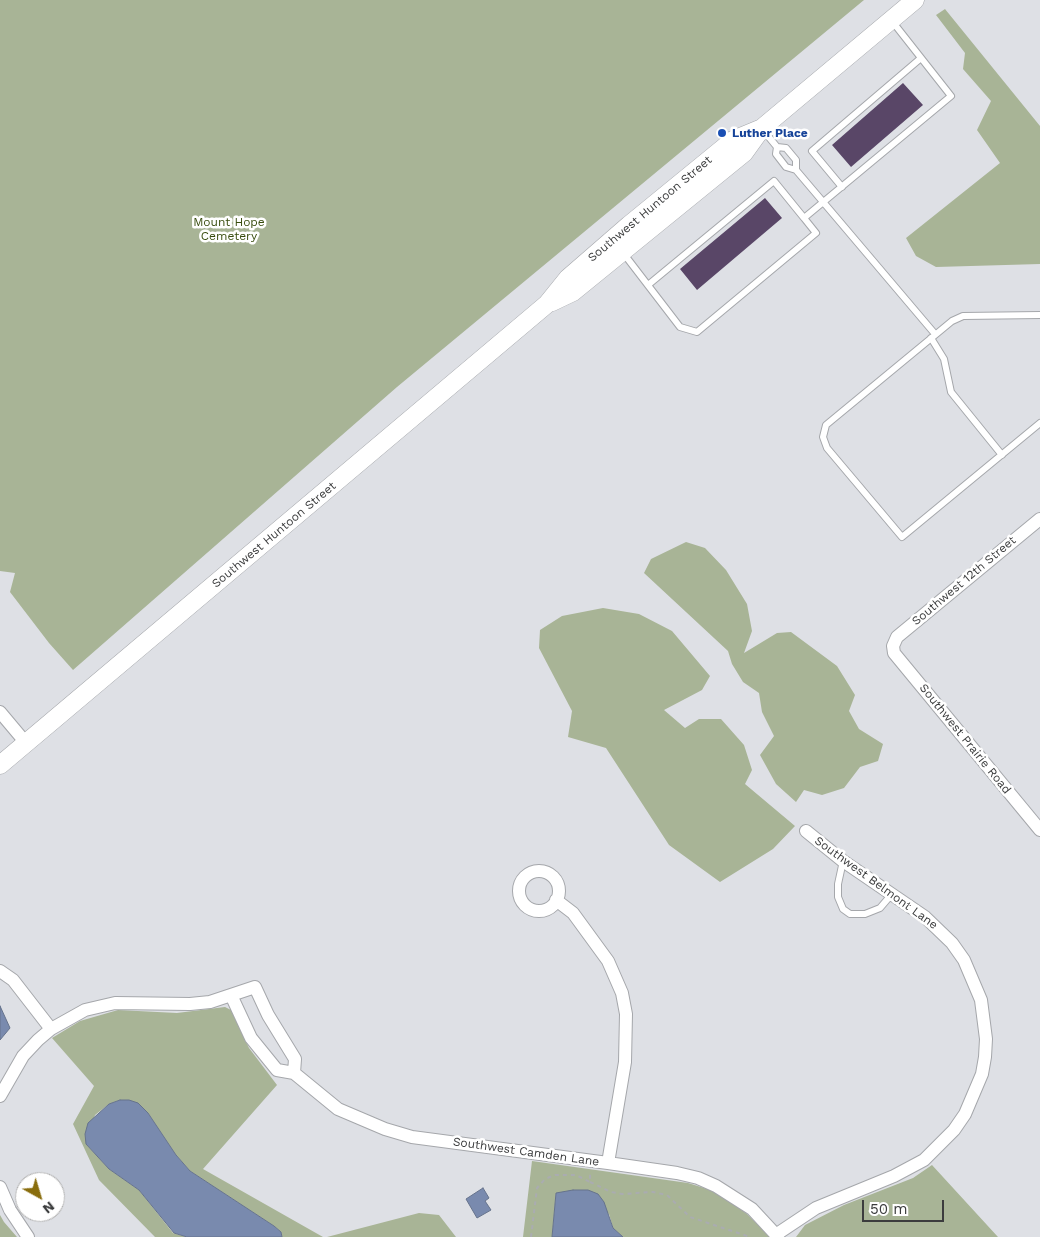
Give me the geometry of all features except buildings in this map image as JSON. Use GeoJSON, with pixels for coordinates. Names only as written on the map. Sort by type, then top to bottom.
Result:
{"type":"FeatureCollection","features":[{"type":"Feature","properties":{"kind":"main road","name":"Southwest Huntoon Street"},"geometry":{"type":"LineString","coordinates":[[547,304],[573,292],[623,253],[744,153],[762,128],[915,0]]}},
{"type":"Feature","properties":{"kind":"main road","name":"Southwest Huntoon Street"},"geometry":{"type":"LineString","coordinates":[[0,765],[547,304],[575,272],[733,140],[762,128]]}},
{"type":"Feature","properties":{"kind":"street","name":"Southwest 12th Street"},"geometry":{"type":"LineString","coordinates":[[893,646],[897,637],[1040,519]]}},
{"type":"Feature","properties":{"kind":"street","name":"Southwest Prairie Road"},"geometry":{"type":"LineString","coordinates":[[893,646],[894,653],[1040,830]]}},
{"type":"Feature","properties":{"kind":"street"},"geometry":{"type":"LineString","coordinates":[[0,712],[26,743]]}},
{"type":"Feature","properties":{"kind":"street","name":"Southwest Belmont Lane"},"geometry":{"type":"LineString","coordinates":[[778,1236],[816,1208],[894,1176],[924,1160],[954,1130],[971,1102],[982,1074],[986,1039],[981,1000],[964,960],[938,928],[843,861],[806,831]]}},
{"type":"Feature","properties":{"kind":"street","name":"Southwest Camden Lane"},"geometry":{"type":"LineString","coordinates":[[231,995],[251,1038],[277,1070],[294,1073],[338,1109],[385,1129],[412,1137],[608,1163],[626,1062],[626,1014],[622,993],[608,961],[573,913],[556,900]]}},
{"type":"Feature","properties":{"kind":"street"},"geometry":{"type":"LineString","coordinates":[[0,971],[13,980],[51,1028]]}},
{"type":"Feature","properties":{"kind":"street"},"geometry":{"type":"LineString","coordinates":[[0,1096],[23,1056],[51,1028],[85,1010],[109,1004],[190,1004],[210,1002],[256,987],[271,1021],[295,1059],[294,1073]]}},
{"type":"Feature","properties":{"kind":"street"},"geometry":{"type":"LineString","coordinates":[[608,1163],[698,1178],[716,1186],[752,1209],[778,1236]]}},
{"type":"Feature","properties":{"kind":"street"},"geometry":{"type":"LineString","coordinates":[[0,1187],[10,1210],[28,1237]]}},
{"type":"Feature","properties":{"kind":"lane"},"geometry":{"type":"LineString","coordinates":[[804,218],[951,96],[890,20]]}},
{"type":"Feature","properties":{"kind":"lane"},"geometry":{"type":"LineString","coordinates":[[842,187],[812,152],[921,58]]}},
{"type":"Feature","properties":{"kind":"lane"},"geometry":{"type":"LineString","coordinates":[[762,128],[777,147],[786,148],[796,160],[796,170]]}},
{"type":"Feature","properties":{"kind":"lane"},"geometry":{"type":"LineString","coordinates":[[777,147],[776,154],[786,167],[796,170],[933,336],[944,359],[950,392],[1002,455]]}},
{"type":"Feature","properties":{"kind":"lane"},"geometry":{"type":"LineString","coordinates":[[623,253],[680,327],[696,332],[816,233],[774,181],[648,284]]}},
{"type":"Feature","properties":{"kind":"lane"},"geometry":{"type":"LineString","coordinates":[[1040,315],[963,316],[952,321],[826,425],[823,437],[825,445],[902,537],[1040,423]]}},
{"type":"Feature","properties":{"kind":"lane"},"geometry":{"type":"LineString","coordinates":[[843,861],[838,890],[843,910],[850,914],[865,914],[880,908],[892,894]]}},
{"type":"Feature","properties":{"kind":"path"},"geometry":{"type":"LineString","coordinates":[[590,1182],[591,1168]]}},
{"type":"Feature","properties":{"kind":"path"},"geometry":{"type":"LineString","coordinates":[[530,1237],[537,1188],[545,1179],[555,1175],[576,1175],[611,1192],[622,1194],[653,1192],[667,1194],[690,1217],[750,1237]]}},
{"type":"Feature","properties":{"kind":"green space","name":"Mount Hope Cemetery"},"geometry":{"type":"Polygon","coordinates":[[[0,0],[864,0],[397,387],[73,670],[49,643],[10,592],[15,573],[0,571],[0,0]]]}},
{"type":"Feature","properties":{"kind":"green space"},"geometry":{"type":"Polygon","coordinates":[[[945,9],[1040,126],[1040,264],[936,267],[916,256],[906,238],[1000,163],[977,130],[991,101],[963,69],[965,53],[936,15],[945,9]]]}},
{"type":"Feature","properties":{"kind":"green space"},"geometry":{"type":"Polygon","coordinates":[[[686,542],[705,548],[726,570],[747,604],[752,631],[744,653],[777,633],[791,632],[837,666],[855,695],[849,711],[859,729],[883,744],[878,761],[860,767],[844,788],[822,795],[804,790],[796,802],[776,784],[760,755],[774,736],[762,712],[759,693],[743,682],[732,664],[728,651],[644,573],[651,559],[686,542]]]}},
{"type":"Feature","properties":{"kind":"green space"},"geometry":{"type":"Polygon","coordinates":[[[603,608],[639,614],[672,631],[710,676],[702,690],[664,710],[685,728],[699,719],[721,719],[744,745],[752,770],[745,784],[795,826],[773,849],[720,882],[669,845],[606,748],[568,737],[572,711],[539,648],[540,630],[562,616],[603,608]]]}},
{"type":"Feature","properties":{"kind":"green space"},"geometry":{"type":"Polygon","coordinates":[[[225,1007],[231,1010],[249,1048],[277,1085],[203,1169],[323,1237],[282,1237],[281,1232],[274,1226],[190,1171],[176,1155],[148,1113],[120,1100],[109,1104],[95,1115],[86,1144],[109,1169],[139,1190],[173,1233],[187,1237],[155,1237],[99,1180],[73,1124],[94,1086],[52,1038],[80,1021],[118,1010],[177,1013],[225,1007]]]}},
{"type":"Feature","properties":{"kind":"green space"},"geometry":{"type":"Polygon","coordinates":[[[532,1161],[688,1183],[717,1192],[747,1214],[770,1237],[623,1237],[613,1228],[609,1214],[556,1193],[552,1237],[523,1237],[532,1161]]]}},
{"type":"Feature","properties":{"kind":"green space"},"geometry":{"type":"Polygon","coordinates":[[[932,1165],[998,1237],[796,1237],[805,1225],[844,1205],[913,1178],[932,1165]]]}},
{"type":"Feature","properties":{"kind":"green space"},"geometry":{"type":"Polygon","coordinates":[[[419,1213],[439,1215],[456,1237],[327,1237],[419,1213]]]}},
{"type":"Feature","properties":{"kind":"green space"},"geometry":{"type":"Polygon","coordinates":[[[0,1215],[4,1222],[17,1237],[0,1237],[0,1215]]]}},
{"type":"Feature","properties":{"kind":"water"},"geometry":{"type":"Polygon","coordinates":[[[0,1006],[10,1028],[0,1040],[0,1006]]]}},
{"type":"Feature","properties":{"kind":"water"},"geometry":{"type":"Polygon","coordinates":[[[120,1100],[138,1103],[148,1113],[176,1155],[190,1171],[274,1226],[281,1232],[282,1237],[187,1237],[174,1233],[139,1190],[109,1169],[86,1144],[85,1134],[88,1123],[109,1104],[120,1100]]]}},
{"type":"Feature","properties":{"kind":"water"},"geometry":{"type":"Polygon","coordinates":[[[483,1188],[489,1198],[485,1201],[491,1210],[477,1218],[466,1199],[483,1188]]]}},
{"type":"Feature","properties":{"kind":"water"},"geometry":{"type":"Polygon","coordinates":[[[588,1190],[598,1194],[604,1202],[613,1228],[623,1237],[552,1237],[556,1193],[588,1190]]]}},
{"type":"Feature","properties":{"kind":"place","name":"Luther Place"},"geometry":{"type":"Point","coordinates":[722,133]}}]}
